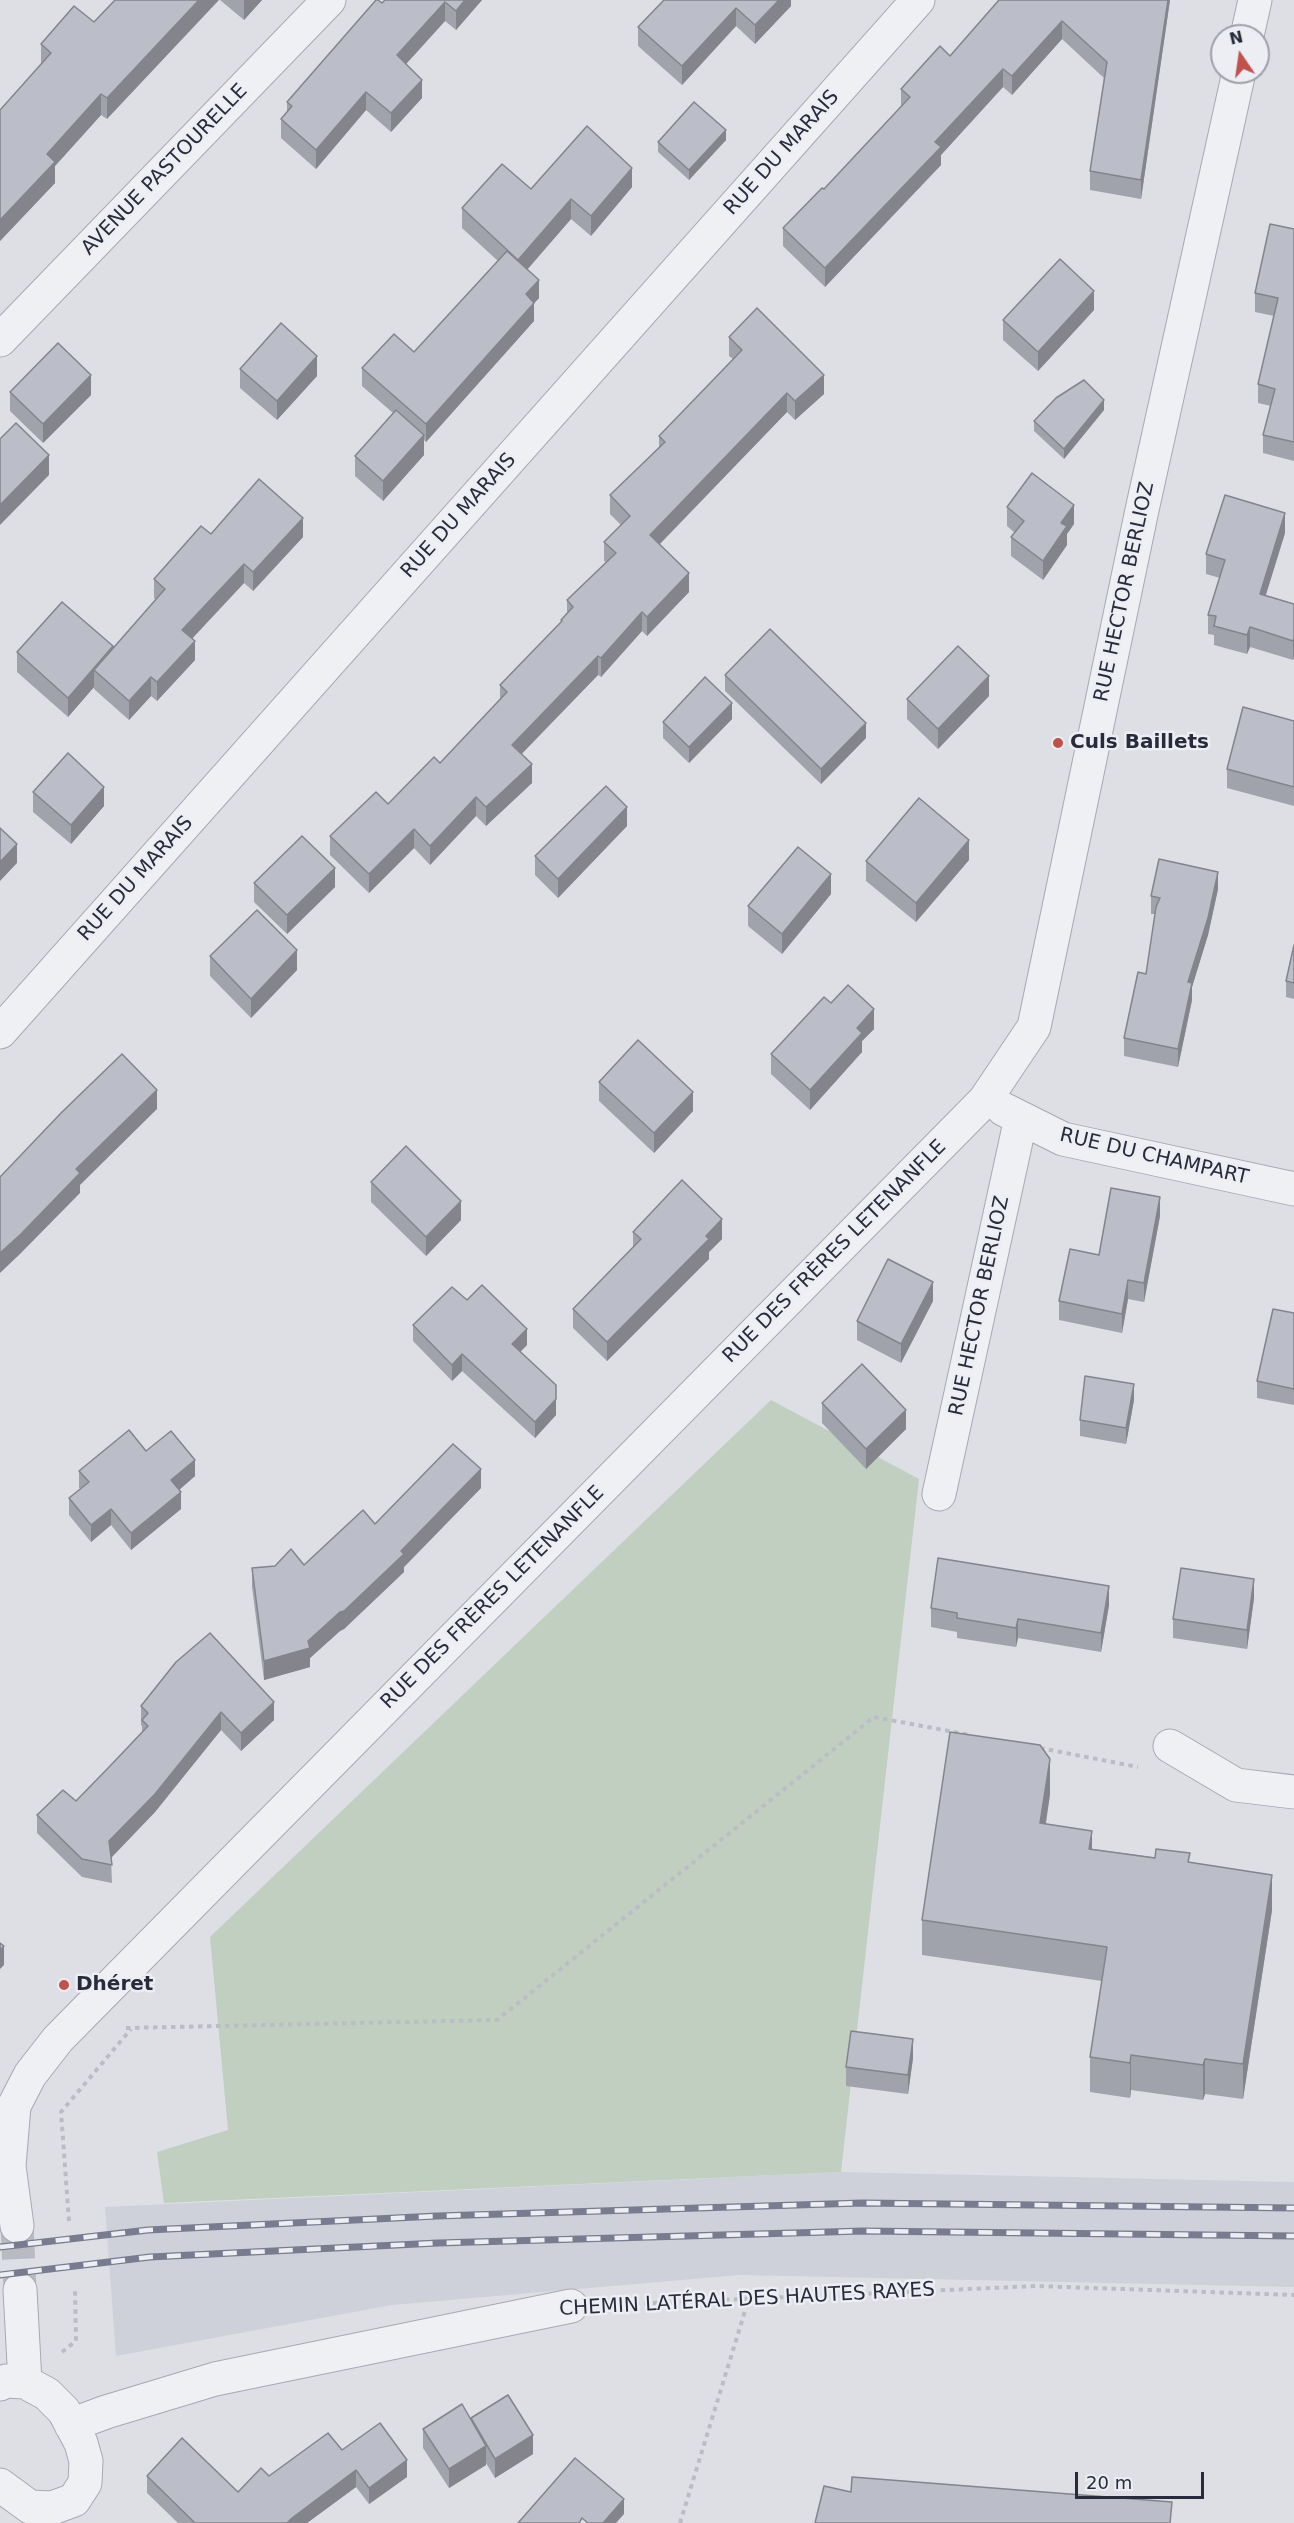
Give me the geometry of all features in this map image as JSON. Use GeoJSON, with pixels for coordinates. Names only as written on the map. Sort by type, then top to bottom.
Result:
{"type":"FeatureCollection","features":[{"type":"Feature","properties":{"kind":"street","name":"AVENUE PASTOURELLE"},"geometry":{"type":"LineString","coordinates":[[0,340],[329,0]]}},
{"type":"Feature","properties":{"kind":"street","name":"RUE DU MARAIS"},"geometry":{"type":"LineString","coordinates":[[0,1032],[918,0]]}},
{"type":"Feature","properties":{"kind":"street"},"geometry":{"type":"LineString","coordinates":[[1250,24],[1255,0]]}},
{"type":"Feature","properties":{"kind":"street","name":"RUE HECTOR BERLIOZ"},"geometry":{"type":"LineString","coordinates":[[985,1100],[1034,1027],[1142,510],[1236,84]]}},
{"type":"Feature","properties":{"kind":"street","name":"RUE DU CHAMPART"},"geometry":{"type":"LineString","coordinates":[[985,1100],[1064,1139],[1294,1189]]}},
{"type":"Feature","properties":{"kind":"street","name":"RUE DES FRÈRES LETENANFLE"},"geometry":{"type":"LineString","coordinates":[[7,2105],[58,2039],[985,1100]]}},
{"type":"Feature","properties":{"kind":"street","name":"RUE HECTOR BERLIOZ"},"geometry":{"type":"LineString","coordinates":[[939,1494],[1021,1118]]}},
{"type":"Feature","properties":{"kind":"street"},"geometry":{"type":"LineString","coordinates":[[1170,1746],[1236,1785],[1294,1792]]}},
{"type":"Feature","properties":{"kind":"street"},"geometry":{"type":"LineString","coordinates":[[7,2105],[9,2166],[17,2226]]}},
{"type":"Feature","properties":{"kind":"street"},"geometry":{"type":"LineString","coordinates":[[0,2485],[23,2515],[52,2508],[77,2512],[85,2483],[86,2461],[81,2443],[64,2411],[46,2394],[13,2383],[20,2290]]}},
{"type":"Feature","properties":{"kind":"street","name":"CHEMIN LATÉRAL DES HAUTES RAYES"},"geometry":{"type":"LineString","coordinates":[[71,2425],[215,2379],[571,2306]]}},
{"type":"Feature","properties":{"kind":"path"},"geometry":{"type":"LineString","coordinates":[[74,2024],[132,2028],[497,2020],[874,1717],[979,1737]]}},
{"type":"Feature","properties":{"kind":"path"},"geometry":{"type":"LineString","coordinates":[[1038,1748],[1143,1767]]}},
{"type":"Feature","properties":{"kind":"path"},"geometry":{"type":"LineString","coordinates":[[69,2221],[61,2112],[132,2028]]}},
{"type":"Feature","properties":{"kind":"path","name":"CHEMIN LATÉRAL DES HAUTES RAYES"},"geometry":{"type":"LineString","coordinates":[[571,2306],[1035,2286],[1294,2295]]}},
{"type":"Feature","properties":{"kind":"path"},"geometry":{"type":"LineString","coordinates":[[680,2523],[749,2298]]}},
{"type":"Feature","properties":{"kind":"shaded area"},"geometry":{"type":"Polygon","coordinates":[[[841,2172],[1294,2182],[1294,2287],[740,2275],[392,2305],[116,2356],[105,2207],[841,2172]]]}},
{"type":"Feature","properties":{"kind":"green space"},"geometry":{"type":"Polygon","coordinates":[[[771,1400],[919,1479],[841,2172],[164,2203],[157,2152],[228,2130],[210,1937],[771,1400]]]}},
{"type":"Feature","properties":{"kind":"building"},"geometry":{"type":"Polygon","coordinates":[[[115,0],[199,0],[107,98],[101,94],[47,154],[55,162],[0,220],[0,110],[51,53],[41,44],[74,6],[94,22],[115,0]]]}},
{"type":"Feature","properties":{"kind":"building"},"geometry":{"type":"Polygon","coordinates":[[[376,0],[382,3],[385,0],[465,0],[456,11],[445,2],[397,55],[422,80],[391,113],[366,92],[316,150],[281,119],[292,106],[287,102],[376,0]]]}},
{"type":"Feature","properties":{"kind":"building"},"geometry":{"type":"Polygon","coordinates":[[[664,0],[779,0],[755,25],[736,8],[682,66],[638,27],[664,0]]]}},
{"type":"Feature","properties":{"kind":"building"},"geometry":{"type":"Polygon","coordinates":[[[999,0],[1168,0],[1141,180],[1090,171],[1107,62],[1062,21],[1012,76],[1003,69],[935,142],[941,147],[825,268],[783,228],[822,188],[824,189],[910,97],[901,89],[940,46],[950,56],[999,0]]]}},
{"type":"Feature","properties":{"kind":"building"},"geometry":{"type":"Polygon","coordinates":[[[694,102],[726,130],[689,170],[658,142],[694,102]]]}},
{"type":"Feature","properties":{"kind":"building"},"geometry":{"type":"Polygon","coordinates":[[[587,126],[632,168],[591,216],[571,199],[518,260],[462,208],[502,164],[531,189],[587,126]]]}},
{"type":"Feature","properties":{"kind":"building"},"geometry":{"type":"Polygon","coordinates":[[[1270,224],[1294,229],[1294,442],[1263,435],[1275,389],[1258,384],[1278,298],[1255,293],[1270,224]]]}},
{"type":"Feature","properties":{"kind":"building"},"geometry":{"type":"Polygon","coordinates":[[[507,251],[539,280],[526,294],[534,303],[426,424],[362,368],[394,334],[414,352],[507,251]]]}},
{"type":"Feature","properties":{"kind":"building"},"geometry":{"type":"Polygon","coordinates":[[[1060,259],[1094,291],[1038,352],[1003,320],[1060,259]]]}},
{"type":"Feature","properties":{"kind":"building"},"geometry":{"type":"Polygon","coordinates":[[[757,308],[824,375],[795,401],[787,393],[650,535],[689,573],[647,617],[642,612],[601,658],[598,656],[512,745],[532,764],[486,807],[476,797],[430,846],[414,829],[369,874],[330,836],[376,792],[388,804],[434,757],[440,763],[507,692],[500,685],[562,621],[573,607],[567,600],[616,553],[604,542],[630,516],[610,495],[665,442],[659,436],[742,350],[729,337],[757,308]]]}},
{"type":"Feature","properties":{"kind":"building"},"geometry":{"type":"Polygon","coordinates":[[[281,323],[317,356],[277,401],[240,369],[281,323]]]}},
{"type":"Feature","properties":{"kind":"building"},"geometry":{"type":"Polygon","coordinates":[[[58,343],[91,375],[43,424],[10,392],[58,343]]]}},
{"type":"Feature","properties":{"kind":"building"},"geometry":{"type":"Polygon","coordinates":[[[1084,380],[1104,400],[1064,449],[1034,421],[1056,398],[1084,380]]]}},
{"type":"Feature","properties":{"kind":"building"},"geometry":{"type":"Polygon","coordinates":[[[396,410],[424,435],[383,481],[355,456],[396,410]]]}},
{"type":"Feature","properties":{"kind":"building"},"geometry":{"type":"Polygon","coordinates":[[[16,423],[49,455],[0,505],[0,439],[16,423]]]}},
{"type":"Feature","properties":{"kind":"building"},"geometry":{"type":"Polygon","coordinates":[[[1032,473],[1074,505],[1061,523],[1067,526],[1043,561],[1011,537],[1024,521],[1007,507],[1032,473]]]}},
{"type":"Feature","properties":{"kind":"building"},"geometry":{"type":"Polygon","coordinates":[[[259,479],[303,518],[253,572],[244,564],[182,630],[195,641],[157,682],[151,677],[129,701],[94,670],[165,589],[154,579],[201,526],[211,534],[259,479]]]}},
{"type":"Feature","properties":{"kind":"building"},"geometry":{"type":"Polygon","coordinates":[[[1225,495],[1285,513],[1260,594],[1294,604],[1293,641],[1250,627],[1247,635],[1214,626],[1216,616],[1208,615],[1225,560],[1206,554],[1225,495]]]}},
{"type":"Feature","properties":{"kind":"building"},"geometry":{"type":"Polygon","coordinates":[[[62,602],[113,646],[68,698],[17,652],[62,602]]]}},
{"type":"Feature","properties":{"kind":"building"},"geometry":{"type":"Polygon","coordinates":[[[770,629],[866,723],[821,769],[725,675],[770,629]]]}},
{"type":"Feature","properties":{"kind":"building"},"geometry":{"type":"Polygon","coordinates":[[[958,646],[989,676],[938,729],[907,699],[958,646]]]}},
{"type":"Feature","properties":{"kind":"building"},"geometry":{"type":"Polygon","coordinates":[[[705,677],[732,703],[689,747],[663,722],[705,677]]]}},
{"type":"Feature","properties":{"kind":"building"},"geometry":{"type":"Polygon","coordinates":[[[1243,707],[1294,721],[1294,787],[1227,769],[1243,707]]]}},
{"type":"Feature","properties":{"kind":"building"},"geometry":{"type":"Polygon","coordinates":[[[68,753],[104,787],[71,825],[33,792],[68,753]]]}},
{"type":"Feature","properties":{"kind":"building"},"geometry":{"type":"Polygon","coordinates":[[[606,786],[627,807],[558,879],[535,856],[606,786]]]}},
{"type":"Feature","properties":{"kind":"building"},"geometry":{"type":"Polygon","coordinates":[[[919,798],[969,840],[916,903],[866,861],[919,798]]]}},
{"type":"Feature","properties":{"kind":"building"},"geometry":{"type":"Polygon","coordinates":[[[0,828],[17,844],[0,862],[0,828]]]}},
{"type":"Feature","properties":{"kind":"building"},"geometry":{"type":"Polygon","coordinates":[[[302,836],[335,868],[287,915],[254,883],[302,836]]]}},
{"type":"Feature","properties":{"kind":"building"},"geometry":{"type":"Polygon","coordinates":[[[798,847],[831,874],[782,934],[748,906],[798,847]]]}},
{"type":"Feature","properties":{"kind":"building"},"geometry":{"type":"Polygon","coordinates":[[[1159,859],[1218,872],[1208,918],[1188,982],[1192,983],[1178,1049],[1124,1038],[1138,972],[1146,974],[1156,907],[1160,898],[1151,896],[1159,859]]]}},
{"type":"Feature","properties":{"kind":"building"},"geometry":{"type":"Polygon","coordinates":[[[257,910],[297,950],[251,999],[210,956],[257,910]]]}},
{"type":"Feature","properties":{"kind":"building"},"geometry":{"type":"Polygon","coordinates":[[[1294,945],[1294,983],[1286,981],[1294,945]]]}},
{"type":"Feature","properties":{"kind":"building"},"geometry":{"type":"Polygon","coordinates":[[[848,985],[874,1009],[857,1028],[862,1033],[810,1090],[771,1054],[824,997],[831,1003],[848,985]]]}},
{"type":"Feature","properties":{"kind":"building"},"geometry":{"type":"Polygon","coordinates":[[[638,1040],[693,1092],[654,1133],[599,1082],[638,1040]]]}},
{"type":"Feature","properties":{"kind":"building"},"geometry":{"type":"Polygon","coordinates":[[[122,1054],[157,1090],[76,1169],[80,1173],[0,1253],[0,1177],[122,1054]]]}},
{"type":"Feature","properties":{"kind":"building"},"geometry":{"type":"Polygon","coordinates":[[[406,1146],[461,1201],[426,1237],[371,1182],[406,1146]]]}},
{"type":"Feature","properties":{"kind":"building"},"geometry":{"type":"Polygon","coordinates":[[[682,1180],[722,1219],[706,1236],[709,1239],[607,1342],[573,1309],[641,1239],[633,1232],[682,1180]]]}},
{"type":"Feature","properties":{"kind":"building"},"geometry":{"type":"Polygon","coordinates":[[[1111,1188],[1160,1197],[1144,1283],[1128,1280],[1122,1314],[1059,1301],[1070,1249],[1099,1255],[1111,1188]]]}},
{"type":"Feature","properties":{"kind":"building"},"geometry":{"type":"Polygon","coordinates":[[[888,1259],[933,1282],[901,1344],[857,1321],[888,1259]]]}},
{"type":"Feature","properties":{"kind":"building"},"geometry":{"type":"Polygon","coordinates":[[[482,1285],[527,1329],[512,1344],[556,1385],[556,1399],[535,1422],[462,1354],[452,1365],[413,1325],[452,1287],[467,1300],[482,1285]]]}},
{"type":"Feature","properties":{"kind":"building"},"geometry":{"type":"Polygon","coordinates":[[[1273,1309],[1294,1313],[1294,1389],[1257,1381],[1273,1309]]]}},
{"type":"Feature","properties":{"kind":"building"},"geometry":{"type":"Polygon","coordinates":[[[862,1364],[906,1410],[866,1449],[822,1403],[862,1364]]]}},
{"type":"Feature","properties":{"kind":"building"},"geometry":{"type":"Polygon","coordinates":[[[1085,1376],[1134,1384],[1126,1428],[1080,1420],[1085,1376]]]}},
{"type":"Feature","properties":{"kind":"building"},"geometry":{"type":"Polygon","coordinates":[[[129,1430],[146,1451],[171,1431],[195,1460],[171,1480],[181,1492],[131,1533],[111,1509],[91,1525],[69,1498],[89,1482],[79,1471],[129,1430]]]}},
{"type":"Feature","properties":{"kind":"building"},"geometry":{"type":"Polygon","coordinates":[[[453,1444],[481,1469],[401,1551],[404,1554],[344,1611],[308,1641],[310,1648],[264,1661],[252,1568],[275,1566],[291,1549],[304,1565],[363,1510],[375,1524],[453,1444]]]}},
{"type":"Feature","properties":{"kind":"building"},"geometry":{"type":"Polygon","coordinates":[[[938,1558],[1109,1586],[1101,1633],[1018,1619],[1016,1628],[957,1618],[957,1613],[931,1608],[938,1558]]]}},
{"type":"Feature","properties":{"kind":"building"},"geometry":{"type":"Polygon","coordinates":[[[1181,1568],[1254,1579],[1247,1630],[1173,1619],[1181,1568]]]}},
{"type":"Feature","properties":{"kind":"building"},"geometry":{"type":"Polygon","coordinates":[[[210,1633],[274,1702],[241,1733],[221,1712],[155,1794],[109,1841],[112,1865],[82,1859],[37,1815],[63,1790],[76,1801],[111,1765],[148,1726],[142,1720],[148,1713],[141,1706],[176,1662],[210,1633]]]}},
{"type":"Feature","properties":{"kind":"building"},"geometry":{"type":"Polygon","coordinates":[[[950,1732],[1040,1745],[1050,1759],[1040,1823],[1092,1831],[1089,1849],[1155,1858],[1156,1849],[1190,1853],[1188,1862],[1272,1875],[1243,2064],[1205,2059],[1203,2065],[1131,2055],[1130,2063],[1090,2057],[1107,1947],[922,1920],[950,1732]]]}},
{"type":"Feature","properties":{"kind":"building"},"geometry":{"type":"Polygon","coordinates":[[[851,2031],[913,2039],[908,2075],[846,2067],[851,2031]]]}},
{"type":"Feature","properties":{"kind":"building"},"geometry":{"type":"Polygon","coordinates":[[[508,2395],[533,2435],[495,2459],[471,2418],[508,2395]]]}},
{"type":"Feature","properties":{"kind":"building"},"geometry":{"type":"Polygon","coordinates":[[[462,2404],[486,2446],[449,2469],[423,2429],[462,2404]]]}},
{"type":"Feature","properties":{"kind":"building"},"geometry":{"type":"Polygon","coordinates":[[[380,2423],[407,2460],[369,2488],[356,2470],[287,2523],[195,2523],[147,2476],[182,2438],[238,2492],[261,2468],[269,2476],[328,2433],[342,2450],[380,2423]]]}},
{"type":"Feature","properties":{"kind":"building"},"geometry":{"type":"Polygon","coordinates":[[[575,2458],[624,2499],[603,2523],[588,2523],[582,2518],[579,2523],[518,2523],[575,2458]]]}},
{"type":"Feature","properties":{"kind":"building"},"geometry":{"type":"Polygon","coordinates":[[[852,2477],[1172,2502],[1170,2523],[815,2523],[824,2486],[851,2492],[852,2477]]]}},
{"type":"Feature","properties":{"kind":"tunnel"},"geometry":{"type":"LineString","coordinates":[[17,2226],[20,2290]]}},
{"type":"Feature","properties":{"kind":"railway"},"geometry":{"type":"LineString","coordinates":[[0,2247],[148,2230],[437,2216],[862,2203],[1294,2208]]}},
{"type":"Feature","properties":{"kind":"railway"},"geometry":{"type":"LineString","coordinates":[[0,2275],[150,2257],[438,2243],[863,2231],[1294,2236]]}},
{"type":"Feature","properties":{"kind":"place","name":"Culs Baillets"},"geometry":{"type":"Point","coordinates":[1058,743]}},
{"type":"Feature","properties":{"kind":"place","name":"Dhéret"},"geometry":{"type":"Point","coordinates":[64,1985]}}]}
